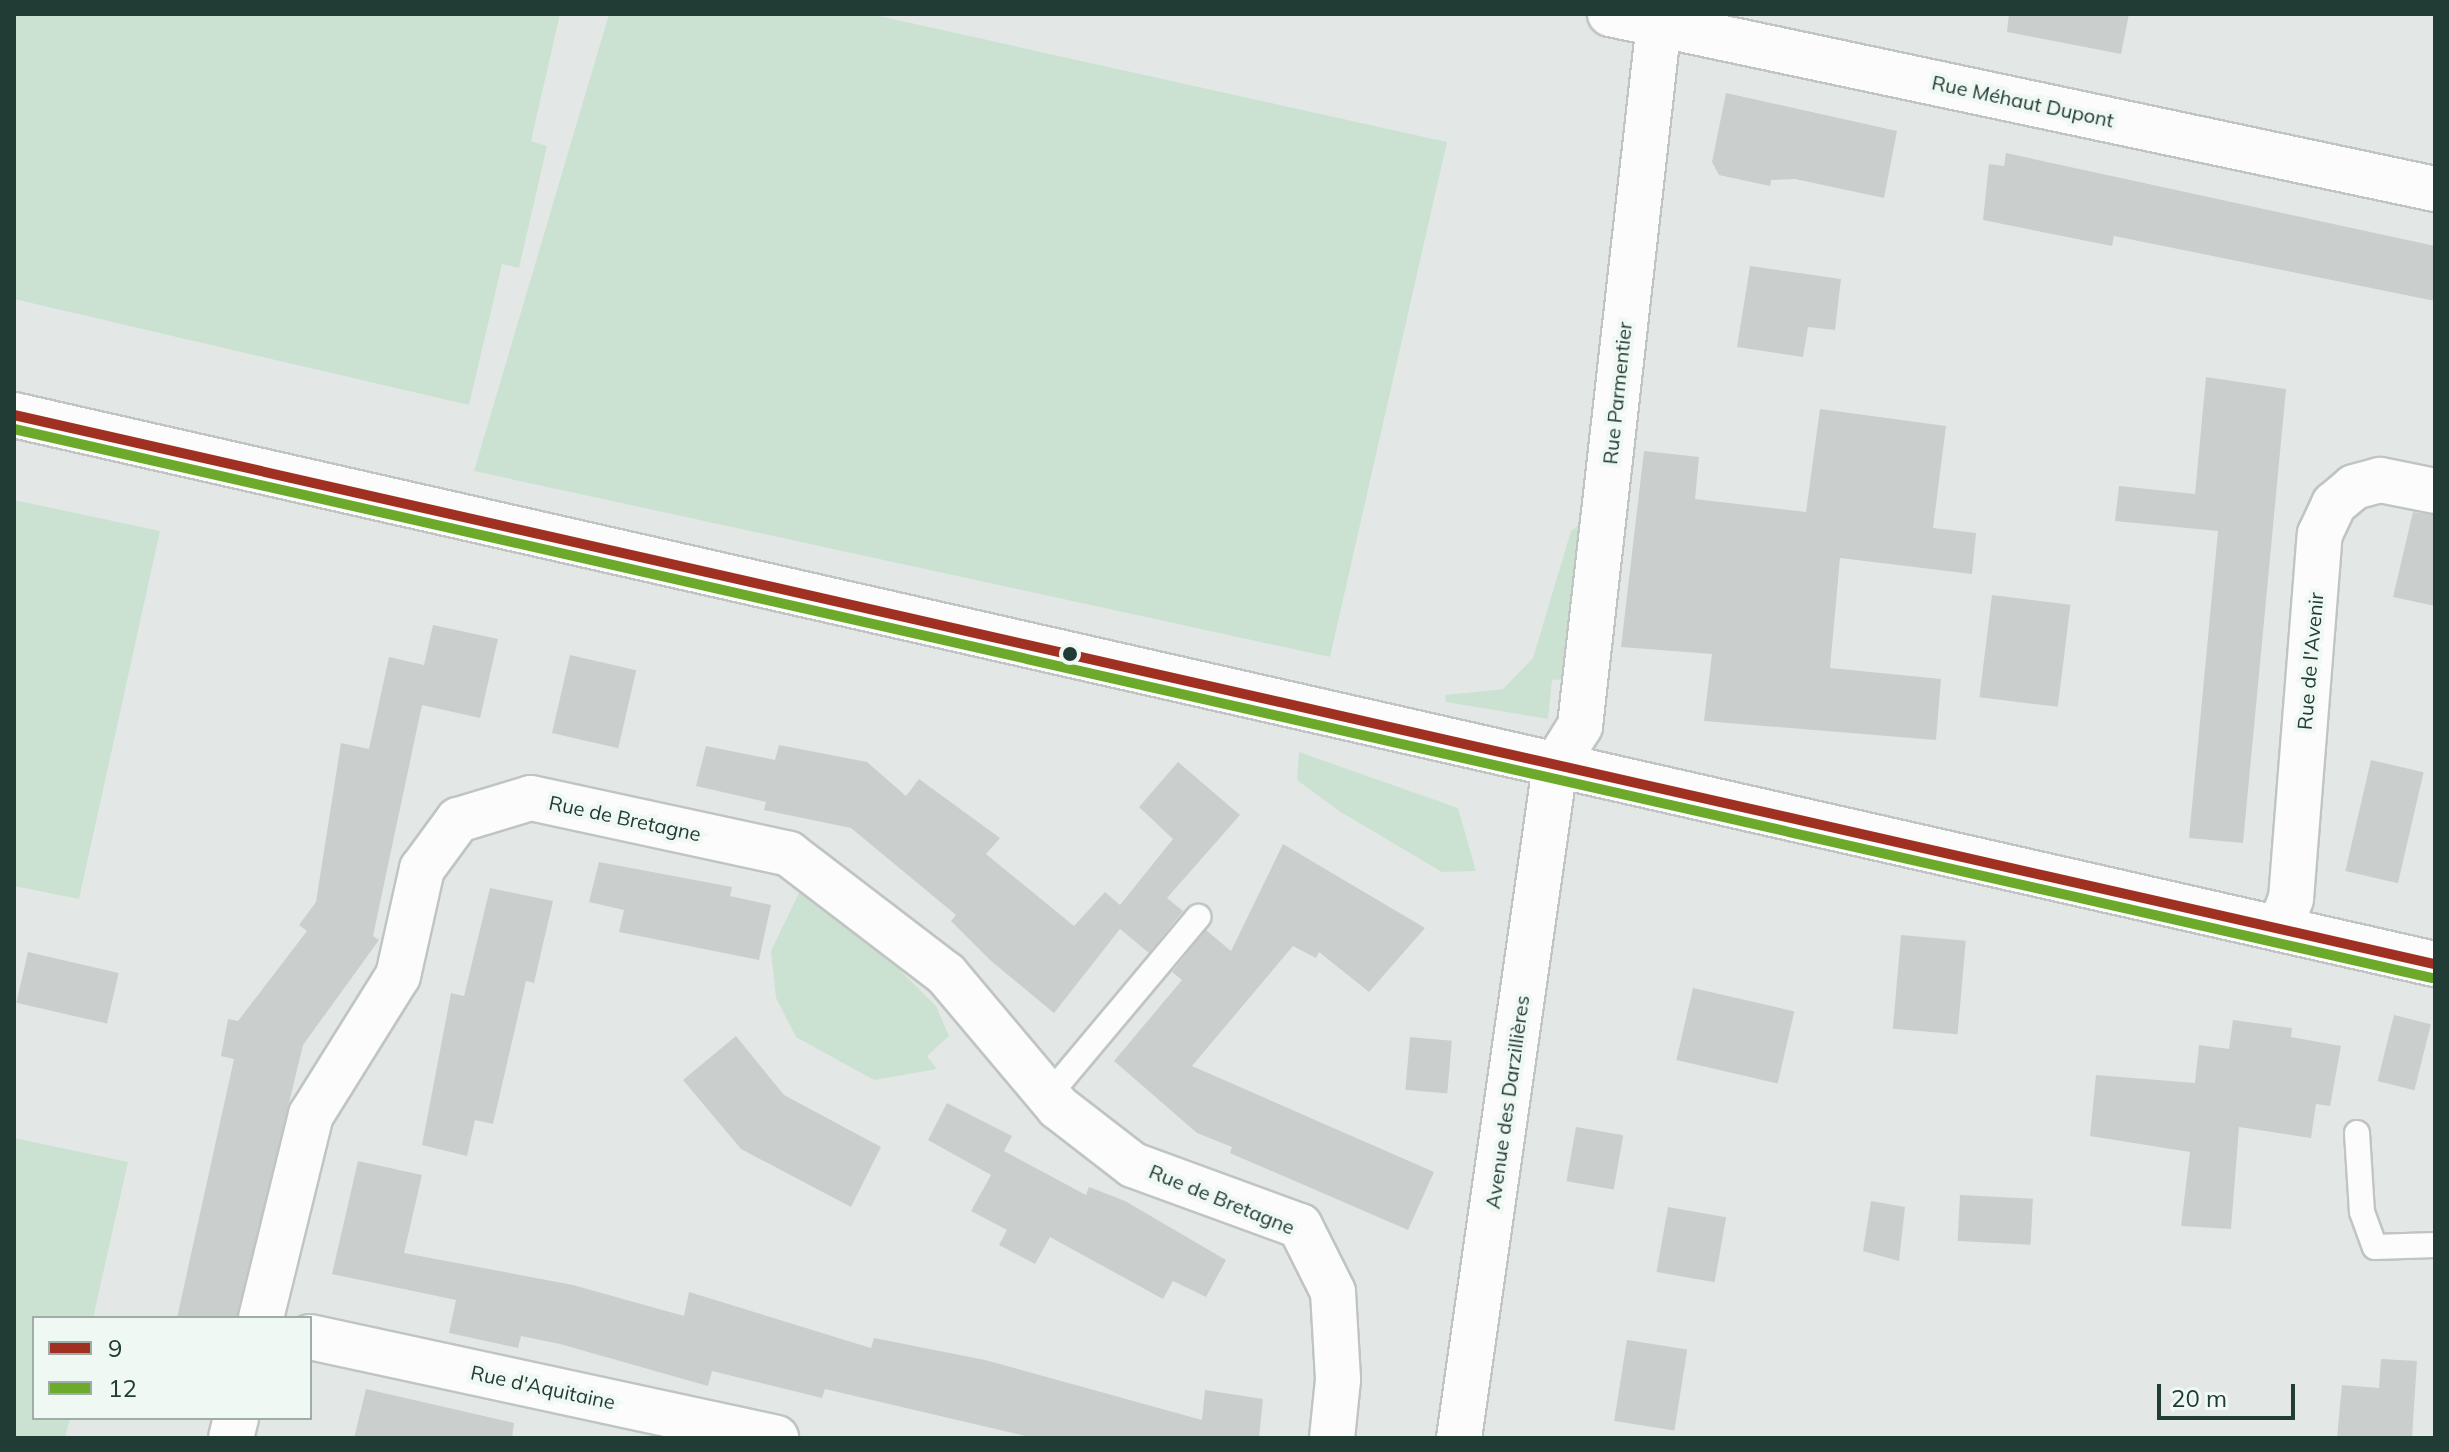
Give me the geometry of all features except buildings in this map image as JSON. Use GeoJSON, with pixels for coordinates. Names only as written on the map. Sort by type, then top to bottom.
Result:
{"type":"FeatureCollection","features":[{"type":"Feature","properties":{"kind":"street","name":"Rue Méhaut Dupont"},"geometry":{"type":"LineString","coordinates":[[1610,14],[1659,19],[2435,189]]}},
{"type":"Feature","properties":{"kind":"street","name":"Rue Parmentier"},"geometry":{"type":"LineString","coordinates":[[1555,766],[1580,726],[1659,19]]}},
{"type":"Feature","properties":{"kind":"street"},"geometry":{"type":"LineString","coordinates":[[14,415],[2435,964]]}},
{"type":"Feature","properties":{"kind":"street","name":"Rue de l'Avenir"},"geometry":{"type":"LineString","coordinates":[[2280,927],[2291,899],[2320,534],[2334,504],[2354,487],[2380,480],[2435,491]]}},
{"type":"Feature","properties":{"kind":"street","name":"Avenue des Darzillières"},"geometry":{"type":"LineString","coordinates":[[1459,1438],[1555,766]]}},
{"type":"Feature","properties":{"kind":"street","name":"Rue de Bretagne"},"geometry":{"type":"LineString","coordinates":[[261,1316],[311,1115],[398,976],[422,869],[458,820],[531,798],[789,854],[946,974],[1048,1096],[1133,1165],[1300,1226],[1333,1292],[1338,1380],[1332,1438]]}},
{"type":"Feature","properties":{"kind":"street","name":"Rue d'Aquitaine"},"geometry":{"type":"LineString","coordinates":[[312,1337],[751,1435]]}},
{"type":"Feature","properties":{"kind":"lane"},"geometry":{"type":"LineString","coordinates":[[1048,1096],[1198,917]]}},
{"type":"Feature","properties":{"kind":"lane"},"geometry":{"type":"LineString","coordinates":[[2357,1133],[2362,1212],[2375,1247],[2435,1245]]}},
{"type":"Feature","properties":{"kind":"green space"},"geometry":{"type":"Polygon","coordinates":[[[14,14],[560,14],[531,141],[547,146],[519,268],[502,264],[469,405],[14,299],[14,14]]]}},
{"type":"Feature","properties":{"kind":"green space"},"geometry":{"type":"Polygon","coordinates":[[[609,14],[870,14],[1447,142],[1330,657],[474,471],[609,14]]]}},
{"type":"Feature","properties":{"kind":"green space"},"geometry":{"type":"Polygon","coordinates":[[[14,500],[160,531],[79,899],[14,886],[14,500]]]}},
{"type":"Feature","properties":{"kind":"green space"},"geometry":{"type":"Polygon","coordinates":[[[1582,523],[1566,679],[1552,680],[1548,719],[1446,702],[1445,695],[1503,689],[1533,658],[1571,531],[1582,523]]]}},
{"type":"Feature","properties":{"kind":"green space"},"geometry":{"type":"Polygon","coordinates":[[[1299,752],[1458,808],[1476,871],[1442,872],[1339,811],[1297,780],[1299,752]]]}},
{"type":"Feature","properties":{"kind":"green space"},"geometry":{"type":"Polygon","coordinates":[[[799,893],[829,900],[936,1006],[949,1036],[927,1056],[937,1069],[874,1080],[796,1037],[776,998],[771,951],[799,893]]]}},
{"type":"Feature","properties":{"kind":"green space"},"geometry":{"type":"Polygon","coordinates":[[[14,1138],[128,1162],[93,1316],[32,1316],[32,1420],[70,1420],[65,1438],[14,1438],[14,1138]]]}},
{"type":"Feature","properties":{"kind":"transit line","name":"9"},"geometry":{"type":"LineString","coordinates":[[14,415],[2435,964]]}},
{"type":"Feature","properties":{"kind":"transit line","name":"12"},"geometry":{"type":"LineString","coordinates":[[14,429],[2432,978]]}}]}
